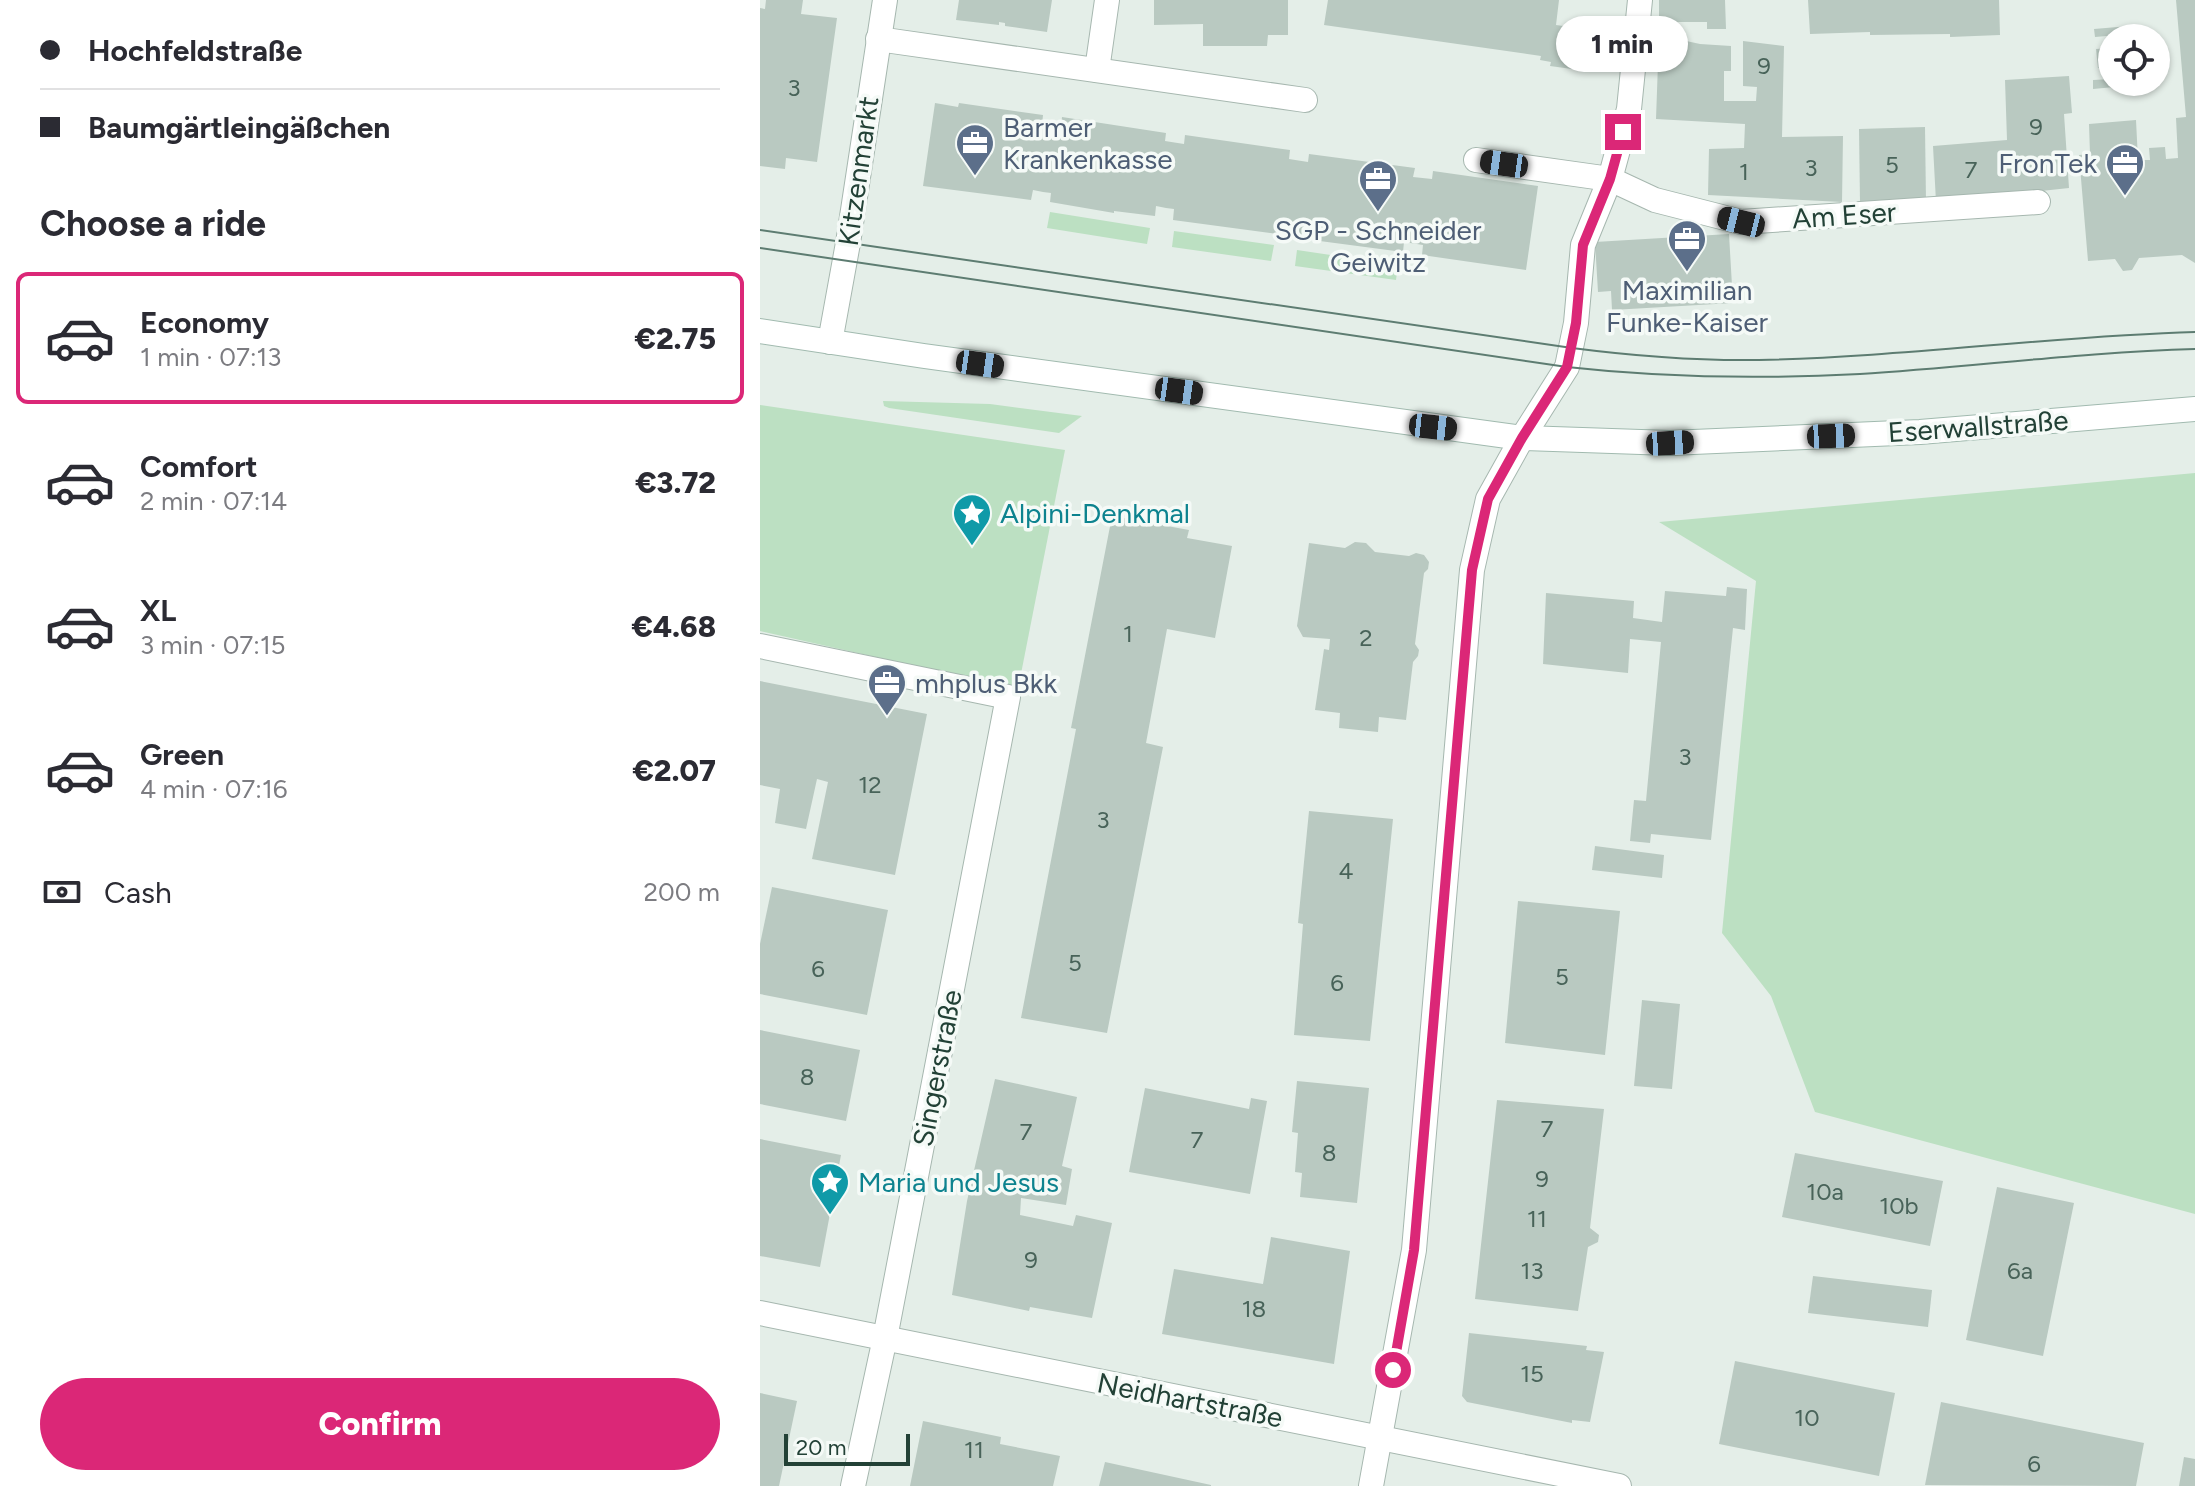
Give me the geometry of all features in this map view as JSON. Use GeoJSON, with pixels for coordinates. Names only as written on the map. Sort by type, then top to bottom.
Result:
{"type":"FeatureCollection","features":[{"type":"Feature","properties":{"kind":"street","name":"Kitzenmarkt"},"geometry":{"type":"LineString","coordinates":[[830,342],[885,0]]}},
{"type":"Feature","properties":{"kind":"street"},"geometry":{"type":"LineString","coordinates":[[1097,70],[1107,0]]}},
{"type":"Feature","properties":{"kind":"street"},"geometry":{"type":"LineString","coordinates":[[1371,1486],[1414,1250],[1472,570],[1488,499],[1567,367],[1576,323],[1583,245],[1610,179],[1629,109],[1640,0]]}},
{"type":"Feature","properties":{"kind":"street"},"geometry":{"type":"LineString","coordinates":[[878,39],[1305,100]]}},
{"type":"Feature","properties":{"kind":"street","name":"Am Eser"},"geometry":{"type":"LineString","coordinates":[[1476,160],[1610,179],[1655,200],[1741,222],[2038,202]]}},
{"type":"Feature","properties":{"kind":"street","name":"Eserwallstraße"},"geometry":{"type":"LineString","coordinates":[[760,331],[1522,438],[1670,443],[1920,432],[2195,409]]}},
{"type":"Feature","properties":{"kind":"street","name":"Singerstraße"},"geometry":{"type":"LineString","coordinates":[[760,646],[1008,697],[885,1338],[853,1486]]}},
{"type":"Feature","properties":{"kind":"street","name":"Neidhartstraße"},"geometry":{"type":"LineString","coordinates":[[760,1313],[1619,1486]]}},
{"type":"Feature","properties":{"kind":"green space"},"geometry":{"type":"Polygon","coordinates":[[[1050,212],[1150,228],[1147,244],[1047,228],[1050,212]]]}},
{"type":"Feature","properties":{"kind":"green space"},"geometry":{"type":"Polygon","coordinates":[[[1174,231],[1274,245],[1271,261],[1172,247],[1174,231]]]}},
{"type":"Feature","properties":{"kind":"green space"},"geometry":{"type":"Polygon","coordinates":[[[1297,250],[1398,265],[1396,280],[1295,266],[1297,250]]]}},
{"type":"Feature","properties":{"kind":"green space"},"geometry":{"type":"Polygon","coordinates":[[[883,401],[990,404],[1082,416],[1059,433],[889,408],[884,406],[883,401]]]}},
{"type":"Feature","properties":{"kind":"green space"},"geometry":{"type":"Polygon","coordinates":[[[760,405],[1065,450],[1018,689],[760,631],[760,405]]]}},
{"type":"Feature","properties":{"kind":"green space"},"geometry":{"type":"Polygon","coordinates":[[[2195,473],[2195,1214],[1815,1112],[1771,996],[1722,933],[1756,581],[1659,522],[2195,473]]]}},
{"type":"Feature","properties":{"kind":"building"},"geometry":{"type":"Polygon","coordinates":[[[766,0],[803,0],[801,14],[837,18],[817,162],[786,158],[785,169],[760,166],[760,8],[765,9],[766,0]]]}},
{"type":"Feature","properties":{"kind":"building"},"geometry":{"type":"Polygon","coordinates":[[[959,0],[1052,0],[1047,32],[1005,26],[1005,23],[999,22],[999,25],[956,20],[959,0]]]}},
{"type":"Feature","properties":{"kind":"building"},"geometry":{"type":"Polygon","coordinates":[[[1154,0],[1288,0],[1288,35],[1268,35],[1267,46],[1203,46],[1203,24],[1154,25],[1154,0]]]}},
{"type":"Feature","properties":{"kind":"building"},"geometry":{"type":"Polygon","coordinates":[[[1328,0],[1559,0],[1556,25],[1578,28],[1579,70],[1550,66],[1551,62],[1540,60],[1541,56],[1324,25],[1328,0]]]}},
{"type":"Feature","properties":{"kind":"building"},"geometry":{"type":"Polygon","coordinates":[[[1659,0],[1725,0],[1726,29],[1707,29],[1707,22],[1659,22],[1659,0]]]}},
{"type":"Feature","properties":{"kind":"building"},"geometry":{"type":"Polygon","coordinates":[[[1808,0],[1999,0],[2000,35],[1810,34],[1808,0]]]}},
{"type":"Feature","properties":{"kind":"building"},"geometry":{"type":"Polygon","coordinates":[[[2176,0],[2195,0],[2195,263],[2182,255],[2139,258],[2132,270],[2123,271],[2115,259],[2088,261],[2079,155],[2090,154],[2089,124],[2136,120],[2138,160],[2150,160],[2149,148],[2165,147],[2166,159],[2178,158],[2176,118],[2186,117],[2176,0]]]}},
{"type":"Feature","properties":{"kind":"building"},"geometry":{"type":"Polygon","coordinates":[[[1659,35],[1700,44],[1731,46],[1731,71],[1724,71],[1724,101],[1756,101],[1757,87],[1743,86],[1743,41],[1784,46],[1782,137],[1843,136],[1842,202],[1708,195],[1709,149],[1744,148],[1745,124],[1656,119],[1659,35]]]}},
{"type":"Feature","properties":{"kind":"building"},"geometry":{"type":"Polygon","coordinates":[[[2069,76],[2072,113],[2064,114],[2069,188],[1936,202],[1933,146],[2007,140],[2005,80],[2069,76]]]}},
{"type":"Feature","properties":{"kind":"building"},"geometry":{"type":"Polygon","coordinates":[[[2093,80],[2098,80],[2098,89],[2093,89],[2093,80]]]}},
{"type":"Feature","properties":{"kind":"building"},"geometry":{"type":"Polygon","coordinates":[[[935,103],[958,107],[959,103],[1043,115],[1042,125],[1061,127],[1062,117],[1166,133],[1165,141],[1184,144],[1185,135],[1290,150],[1289,159],[1308,162],[1309,154],[1415,168],[1413,177],[1432,179],[1433,171],[1538,186],[1526,270],[1422,255],[1423,245],[1404,242],[1403,252],[1297,238],[1299,228],[1279,225],[1278,234],[1173,220],[1174,209],[1156,206],[1155,216],[1114,213],[1050,202],[1051,193],[1033,190],[1031,200],[923,186],[935,103]]]}},
{"type":"Feature","properties":{"kind":"building"},"geometry":{"type":"Polygon","coordinates":[[[1925,127],[1926,202],[1860,203],[1859,129],[1925,127]]]}},
{"type":"Feature","properties":{"kind":"building"},"geometry":{"type":"Polygon","coordinates":[[[1729,234],[1733,303],[1612,310],[1611,291],[1598,292],[1595,242],[1729,234]]]}},
{"type":"Feature","properties":{"kind":"building"},"geometry":{"type":"Polygon","coordinates":[[[1112,516],[1189,530],[1187,538],[1232,546],[1215,638],[1167,629],[1146,743],[1163,747],[1107,1033],[1021,1018],[1076,729],[1071,728],[1112,516]]]}},
{"type":"Feature","properties":{"kind":"building"},"geometry":{"type":"Polygon","coordinates":[[[1355,542],[1366,543],[1375,552],[1424,555],[1429,562],[1424,573],[1415,644],[1419,650],[1413,662],[1406,720],[1379,717],[1378,732],[1339,728],[1340,713],[1315,710],[1324,649],[1329,650],[1330,639],[1303,637],[1297,626],[1309,543],[1345,548],[1355,542]]]}},
{"type":"Feature","properties":{"kind":"building"},"geometry":{"type":"Polygon","coordinates":[[[1727,587],[1747,589],[1745,630],[1733,628],[1711,840],[1651,834],[1650,843],[1630,841],[1634,800],[1646,801],[1661,642],[1630,639],[1628,673],[1543,664],[1546,593],[1634,601],[1633,618],[1662,622],[1665,591],[1726,596],[1727,587]]]}},
{"type":"Feature","properties":{"kind":"building"},"geometry":{"type":"Polygon","coordinates":[[[760,681],[927,714],[895,875],[812,859],[828,782],[817,779],[806,829],[775,823],[780,789],[760,785],[760,681]]]}},
{"type":"Feature","properties":{"kind":"building"},"geometry":{"type":"Polygon","coordinates":[[[1309,811],[1393,819],[1370,1041],[1294,1035],[1303,924],[1298,923],[1309,811]]]}},
{"type":"Feature","properties":{"kind":"building"},"geometry":{"type":"Polygon","coordinates":[[[1595,846],[1664,855],[1662,878],[1592,870],[1595,846]]]}},
{"type":"Feature","properties":{"kind":"building"},"geometry":{"type":"Polygon","coordinates":[[[772,887],[888,910],[867,1015],[760,994],[760,944],[772,887]]]}},
{"type":"Feature","properties":{"kind":"building"},"geometry":{"type":"Polygon","coordinates":[[[1518,901],[1620,911],[1605,1055],[1505,1043],[1518,901]]]}},
{"type":"Feature","properties":{"kind":"building"},"geometry":{"type":"Polygon","coordinates":[[[1642,1000],[1680,1004],[1672,1089],[1634,1086],[1642,1000]]]}},
{"type":"Feature","properties":{"kind":"building"},"geometry":{"type":"Polygon","coordinates":[[[760,1030],[860,1050],[846,1121],[760,1104],[760,1030]]]}},
{"type":"Feature","properties":{"kind":"building"},"geometry":{"type":"Polygon","coordinates":[[[995,1079],[1077,1097],[1062,1166],[1072,1169],[1066,1205],[1021,1198],[1020,1215],[1073,1226],[1076,1215],[1112,1223],[1092,1318],[1030,1307],[1029,1311],[952,1295],[967,1201],[995,1079]]]}},
{"type":"Feature","properties":{"kind":"building"},"geometry":{"type":"Polygon","coordinates":[[[1297,1081],[1369,1088],[1357,1203],[1300,1197],[1302,1173],[1295,1172],[1298,1133],[1292,1132],[1297,1081]]]}},
{"type":"Feature","properties":{"kind":"building"},"geometry":{"type":"Polygon","coordinates":[[[1145,1088],[1249,1109],[1251,1098],[1267,1101],[1250,1194],[1129,1172],[1145,1088]]]}},
{"type":"Feature","properties":{"kind":"building"},"geometry":{"type":"Polygon","coordinates":[[[1497,1100],[1604,1109],[1590,1228],[1599,1235],[1598,1242],[1588,1247],[1578,1311],[1475,1299],[1497,1100]]]}},
{"type":"Feature","properties":{"kind":"building"},"geometry":{"type":"Polygon","coordinates":[[[760,1139],[841,1155],[820,1267],[760,1256],[760,1139]]]}},
{"type":"Feature","properties":{"kind":"building"},"geometry":{"type":"Polygon","coordinates":[[[1795,1153],[1943,1181],[1930,1246],[1782,1217],[1795,1153]]]}},
{"type":"Feature","properties":{"kind":"building"},"geometry":{"type":"Polygon","coordinates":[[[1997,1187],[2074,1203],[2043,1356],[1966,1340],[1997,1187]]]}},
{"type":"Feature","properties":{"kind":"building"},"geometry":{"type":"Polygon","coordinates":[[[1271,1237],[1350,1251],[1334,1364],[1162,1334],[1174,1269],[1263,1284],[1271,1237]]]}},
{"type":"Feature","properties":{"kind":"building"},"geometry":{"type":"Polygon","coordinates":[[[1813,1276],[1932,1290],[1928,1327],[1808,1313],[1813,1276]]]}},
{"type":"Feature","properties":{"kind":"building"},"geometry":{"type":"Polygon","coordinates":[[[1469,1333],[1587,1346],[1586,1350],[1604,1352],[1590,1422],[1572,1420],[1572,1423],[1467,1402],[1462,1396],[1469,1333]]]}},
{"type":"Feature","properties":{"kind":"building"},"geometry":{"type":"Polygon","coordinates":[[[1735,1361],[1895,1393],[1879,1476],[1719,1444],[1735,1361]]]}},
{"type":"Feature","properties":{"kind":"building"},"geometry":{"type":"Polygon","coordinates":[[[760,1393],[797,1401],[779,1486],[760,1486],[760,1393]]]}},
{"type":"Feature","properties":{"kind":"building"},"geometry":{"type":"Polygon","coordinates":[[[1941,1402],[2144,1443],[2136,1486],[1925,1485],[1941,1402]]]}},
{"type":"Feature","properties":{"kind":"building"},"geometry":{"type":"Polygon","coordinates":[[[923,1421],[1001,1437],[1000,1444],[1060,1456],[1053,1486],[910,1486],[923,1421]]]}},
{"type":"Feature","properties":{"kind":"building"},"geometry":{"type":"Polygon","coordinates":[[[2184,1457],[2195,1459],[2195,1486],[2179,1486],[2184,1457]]]}},
{"type":"Feature","properties":{"kind":"building"},"geometry":{"type":"Polygon","coordinates":[[[1105,1462],[1211,1485],[1211,1486],[1099,1486],[1105,1462]]]}},
{"type":"Feature","properties":{"kind":"tram line"},"geometry":{"type":"LineString","coordinates":[[760,230],[1572,348],[1666,357],[1736,360],[1814,358],[2195,332]]}},
{"type":"Feature","properties":{"kind":"tram line"},"geometry":{"type":"LineString","coordinates":[[760,248],[1567,367],[1640,373],[1750,377],[1860,374],[2195,349]]}},
{"type":"Feature","properties":{"kind":"place","name":"Barmer Krankenkasse"},"geometry":{"type":"Point","coordinates":[975,177]}},
{"type":"Feature","properties":{"kind":"place","name":"FronTek"},"geometry":{"type":"Point","coordinates":[2125,197]}},
{"type":"Feature","properties":{"kind":"place","name":"SGP - Schneider Geiwitz"},"geometry":{"type":"Point","coordinates":[1378,213]}},
{"type":"Feature","properties":{"kind":"place","name":"Maximilian Funke-Kaiser"},"geometry":{"type":"Point","coordinates":[1687,273]}},
{"type":"Feature","properties":{"kind":"place","name":"Alpini-Denkmal"},"geometry":{"type":"Point","coordinates":[972,547]}},
{"type":"Feature","properties":{"kind":"place","name":"mhplus Bkk"},"geometry":{"type":"Point","coordinates":[887,717]}},
{"type":"Feature","properties":{"kind":"place","name":"Maria und Jesus"},"geometry":{"type":"Point","coordinates":[830,1216]}},
{"type":"Feature","properties":{"kind":"route"},"geometry":{"type":"LineString","coordinates":[[1393,1370],[1414,1250],[1472,570],[1488,499],[1567,367],[1576,323],[1583,245],[1610,179],[1623,132]]}}]}
